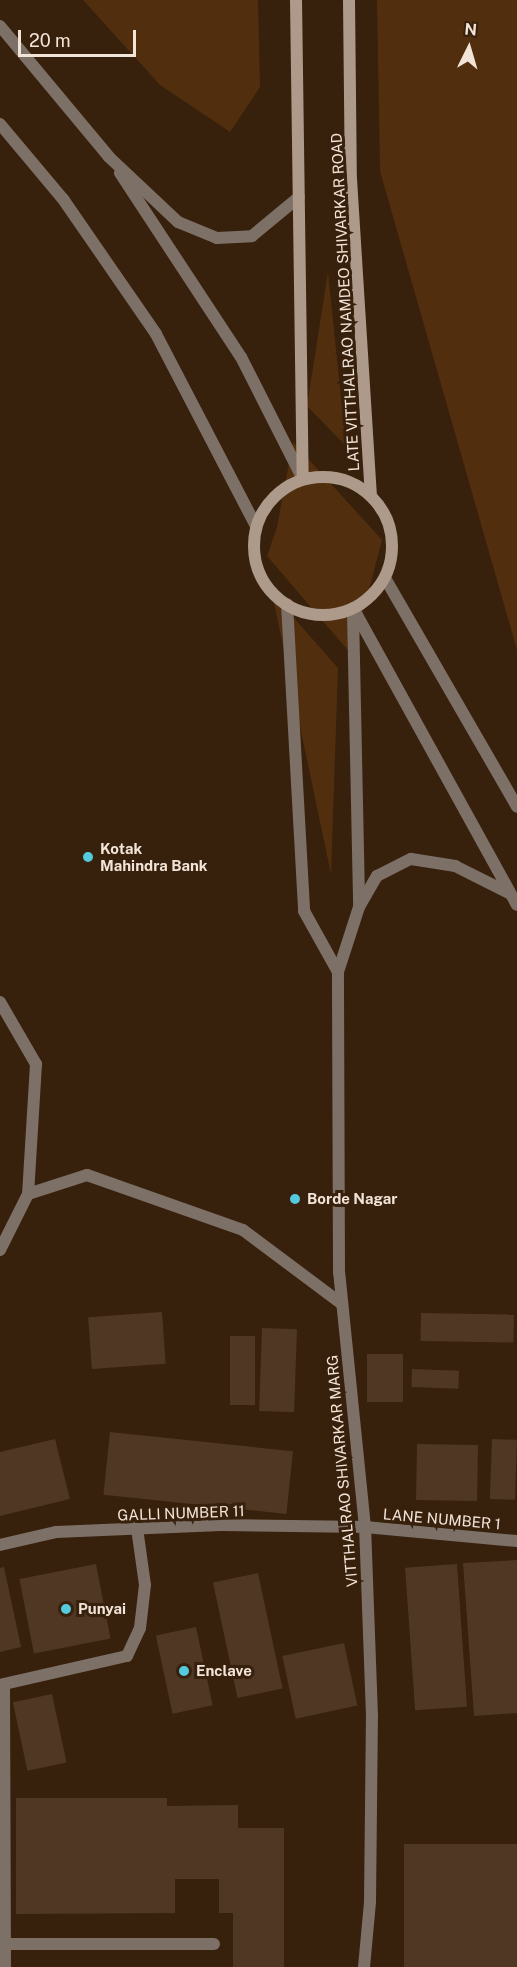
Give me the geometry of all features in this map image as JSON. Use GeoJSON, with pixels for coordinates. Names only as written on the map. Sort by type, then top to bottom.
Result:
{"type":"FeatureCollection","features":[{"type":"Feature","properties":{"kind":"main road"},"geometry":{"type":"LineString","coordinates":[[296,0],[303,479]]}},
{"type":"Feature","properties":{"kind":"main road","name":"LATE VITTHALRAO NAMDEO SHIVARKAR ROAD"},"geometry":{"type":"LineString","coordinates":[[349,0],[351,179],[371,494]]}},
{"type":"Feature","properties":{"kind":"main road"},"geometry":{"type":"LineString","coordinates":[[327,476],[351,482],[371,494],[386,513],[392,536],[392,558],[385,578],[371,596],[353,608],[329,615],[307,613],[287,604],[270,591],[258,571],[253,550],[256,526],[266,506],[282,489],[303,479],[327,476]]}},
{"type":"Feature","properties":{"kind":"street"},"geometry":{"type":"LineString","coordinates":[[0,26],[110,157],[178,222],[217,238],[252,236],[299,197]]}},
{"type":"Feature","properties":{"kind":"street"},"geometry":{"type":"LineString","coordinates":[[0,124],[63,199],[156,334],[256,526]]}},
{"type":"Feature","properties":{"kind":"street"},"geometry":{"type":"LineString","coordinates":[[110,157],[242,357],[303,479]]}},
{"type":"Feature","properties":{"kind":"street"},"geometry":{"type":"LineString","coordinates":[[385,578],[517,807]]}},
{"type":"Feature","properties":{"kind":"street"},"geometry":{"type":"LineString","coordinates":[[287,604],[304,911],[338,972]]}},
{"type":"Feature","properties":{"kind":"street"},"geometry":{"type":"LineString","coordinates":[[353,608],[517,905]]}},
{"type":"Feature","properties":{"kind":"street"},"geometry":{"type":"LineString","coordinates":[[353,608],[358,907]]}},
{"type":"Feature","properties":{"kind":"street"},"geometry":{"type":"LineString","coordinates":[[338,972],[358,907],[378,876],[411,859],[455,866],[509,893]]}},
{"type":"Feature","properties":{"kind":"street","name":"VITTHALRAO SHIVARKAR MARG"},"geometry":{"type":"LineString","coordinates":[[338,972],[342,1304],[365,1527],[372,1716],[370,1902],[364,1967]]}},
{"type":"Feature","properties":{"kind":"street"},"geometry":{"type":"LineString","coordinates":[[0,1002],[36,1064],[28,1194],[0,1250]]}},
{"type":"Feature","properties":{"kind":"street"},"geometry":{"type":"LineString","coordinates":[[28,1194],[87,1175],[243,1230],[342,1304]]}},
{"type":"Feature","properties":{"kind":"street","name":"GALLI NUMBER 11"},"geometry":{"type":"LineString","coordinates":[[0,1545],[56,1532],[137,1528],[365,1527]]}},
{"type":"Feature","properties":{"kind":"street","name":"LANE NUMBER 1"},"geometry":{"type":"LineString","coordinates":[[365,1527],[517,1541]]}},
{"type":"Feature","properties":{"kind":"street"},"geometry":{"type":"LineString","coordinates":[[5,1967],[2,1685],[127,1656],[140,1628],[145,1586],[137,1528]]}},
{"type":"Feature","properties":{"kind":"street"},"geometry":{"type":"LineString","coordinates":[[5,1944],[214,1944]]}},
{"type":"Feature","properties":{"kind":"shaded area"},"geometry":{"type":"Polygon","coordinates":[[[83,0],[258,0],[260,87],[230,132],[160,85],[83,0]]]}},
{"type":"Feature","properties":{"kind":"shaded area"},"geometry":{"type":"Polygon","coordinates":[[[377,0],[517,0],[517,650],[380,171],[377,0]]]}},
{"type":"Feature","properties":{"kind":"shaded area"},"geometry":{"type":"Polygon","coordinates":[[[328,272],[346,446],[307,406],[328,272]]]}},
{"type":"Feature","properties":{"kind":"shaded area"},"geometry":{"type":"Polygon","coordinates":[[[293,442],[382,540],[352,655],[267,556],[277,527],[293,442]]]}},
{"type":"Feature","properties":{"kind":"shaded area"},"geometry":{"type":"Polygon","coordinates":[[[272,593],[338,668],[331,874],[272,593]]]}},
{"type":"Feature","properties":{"kind":"building"},"geometry":{"type":"Polygon","coordinates":[[[162,1312],[166,1364],[92,1369],[88,1317],[162,1312]]]}},
{"type":"Feature","properties":{"kind":"building"},"geometry":{"type":"Polygon","coordinates":[[[421,1313],[514,1315],[513,1343],[421,1341],[421,1313]]]}},
{"type":"Feature","properties":{"kind":"building"},"geometry":{"type":"Polygon","coordinates":[[[262,1328],[297,1329],[294,1412],[259,1411],[262,1328]]]}},
{"type":"Feature","properties":{"kind":"building"},"geometry":{"type":"Polygon","coordinates":[[[230,1336],[255,1336],[255,1405],[230,1405],[230,1336]]]}},
{"type":"Feature","properties":{"kind":"building"},"geometry":{"type":"Polygon","coordinates":[[[367,1354],[403,1354],[403,1402],[367,1402],[367,1354]]]}},
{"type":"Feature","properties":{"kind":"building"},"geometry":{"type":"Polygon","coordinates":[[[412,1369],[459,1371],[458,1389],[411,1387],[412,1369]]]}},
{"type":"Feature","properties":{"kind":"building"},"geometry":{"type":"Polygon","coordinates":[[[110,1432],[293,1451],[286,1514],[103,1495],[110,1432]]]}},
{"type":"Feature","properties":{"kind":"building"},"geometry":{"type":"Polygon","coordinates":[[[55,1439],[70,1499],[0,1516],[0,1452],[55,1439]]]}},
{"type":"Feature","properties":{"kind":"building"},"geometry":{"type":"Polygon","coordinates":[[[492,1439],[517,1440],[515,1500],[490,1499],[492,1439]]]}},
{"type":"Feature","properties":{"kind":"building"},"geometry":{"type":"Polygon","coordinates":[[[417,1444],[478,1445],[477,1501],[416,1500],[417,1444]]]}},
{"type":"Feature","properties":{"kind":"building"},"geometry":{"type":"Polygon","coordinates":[[[517,1560],[517,1713],[474,1716],[463,1563],[517,1560]]]}},
{"type":"Feature","properties":{"kind":"building","name":"Punyai"},"geometry":{"type":"Polygon","coordinates":[[[96,1564],[111,1639],[34,1653],[19,1579],[96,1564]]]}},
{"type":"Feature","properties":{"kind":"building"},"geometry":{"type":"Polygon","coordinates":[[[457,1564],[467,1707],[415,1710],[405,1568],[457,1564]]]}},
{"type":"Feature","properties":{"kind":"building"},"geometry":{"type":"Polygon","coordinates":[[[4,1567],[21,1647],[0,1652],[0,1568],[4,1567]]]}},
{"type":"Feature","properties":{"kind":"building"},"geometry":{"type":"Polygon","coordinates":[[[258,1573],[283,1688],[238,1698],[213,1583],[258,1573]]]}},
{"type":"Feature","properties":{"kind":"building","name":"Enclave"},"geometry":{"type":"Polygon","coordinates":[[[196,1627],[213,1705],[173,1714],[156,1636],[196,1627]]]}},
{"type":"Feature","properties":{"kind":"building"},"geometry":{"type":"Polygon","coordinates":[[[344,1643],[357,1706],[296,1719],[282,1656],[344,1643]]]}},
{"type":"Feature","properties":{"kind":"building"},"geometry":{"type":"Polygon","coordinates":[[[52,1694],[67,1762],[27,1771],[13,1702],[52,1694]]]}},
{"type":"Feature","properties":{"kind":"building"},"geometry":{"type":"Polygon","coordinates":[[[16,1798],[167,1798],[167,1806],[238,1805],[238,1828],[284,1828],[284,1967],[233,1967],[233,1913],[219,1913],[219,1879],[175,1879],[175,1913],[16,1914],[16,1798]]]}},
{"type":"Feature","properties":{"kind":"building"},"geometry":{"type":"Polygon","coordinates":[[[404,1844],[517,1844],[517,1967],[404,1967],[404,1844]]]}},
{"type":"Feature","properties":{"kind":"place","name":"Kotak Mahindra Bank"},"geometry":{"type":"Point","coordinates":[88,857]}},
{"type":"Feature","properties":{"kind":"place","name":"Borde Nagar"},"geometry":{"type":"Point","coordinates":[295,1199]}},
{"type":"Feature","properties":{"kind":"place","name":"Punyai"},"geometry":{"type":"Point","coordinates":[66,1609]}},
{"type":"Feature","properties":{"kind":"place","name":"Enclave"},"geometry":{"type":"Point","coordinates":[184,1671]}}]}
